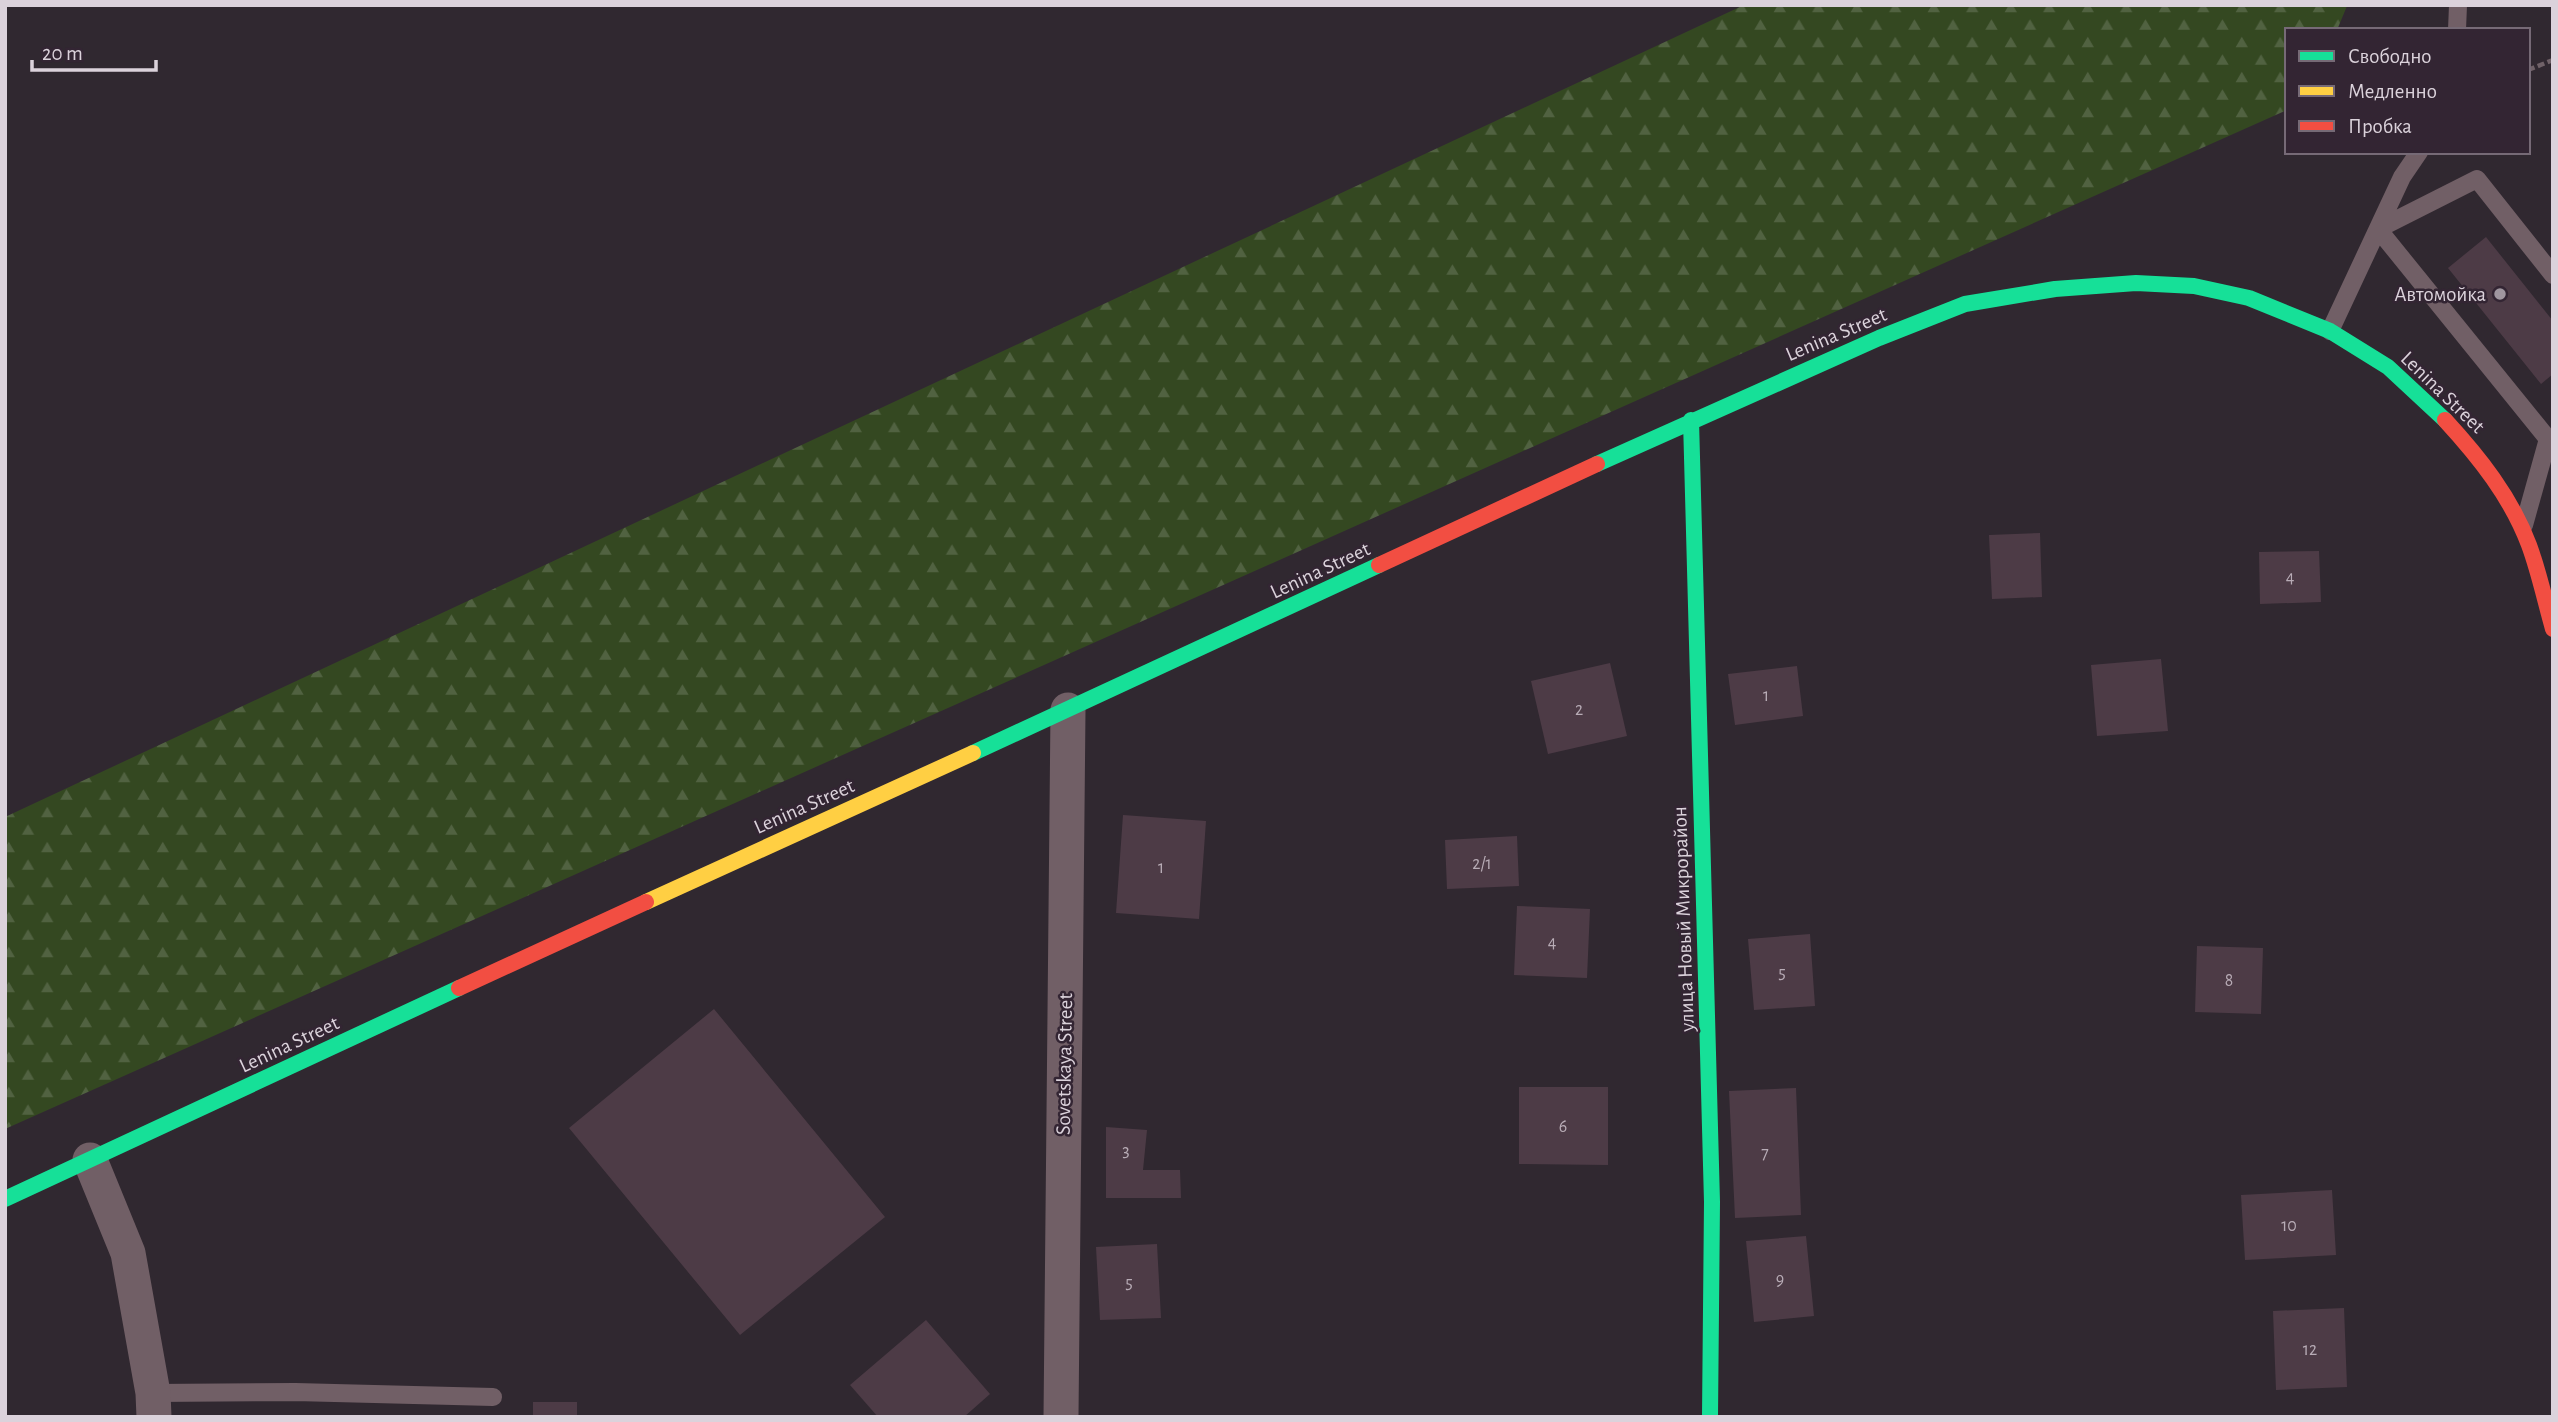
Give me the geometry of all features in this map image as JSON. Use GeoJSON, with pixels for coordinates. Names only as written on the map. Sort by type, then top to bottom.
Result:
{"type":"FeatureCollection","features":[{"type":"Feature","properties":{"kind":"street","name":"Lenina Street"},"geometry":{"type":"LineString","coordinates":[[5,1199],[1691,420],[1879,338],[1965,304],[2054,289],[2136,283],[2194,286],[2249,298],[2330,331],[2388,367],[2474,451],[2503,492],[2529,545],[2553,629]]}},
{"type":"Feature","properties":{"kind":"street","name":"улица Новый Микрорайон"},"geometry":{"type":"LineString","coordinates":[[1691,420],[1712,1202],[1710,1417]]}},
{"type":"Feature","properties":{"kind":"street","name":"Sovetskaya Street"},"geometry":{"type":"LineString","coordinates":[[1061,1417],[1068,710]]}},
{"type":"Feature","properties":{"kind":"street"},"geometry":{"type":"LineString","coordinates":[[90,1160],[128,1253],[153,1405]]}},
{"type":"Feature","properties":{"kind":"lane"},"geometry":{"type":"LineString","coordinates":[[2457,28],[2458,5]]}},
{"type":"Feature","properties":{"kind":"lane"},"geometry":{"type":"LineString","coordinates":[[2330,331],[2402,177],[2418,154]]}},
{"type":"Feature","properties":{"kind":"lane"},"geometry":{"type":"LineString","coordinates":[[2378,229],[2477,179],[2553,275]]}},
{"type":"Feature","properties":{"kind":"lane"},"geometry":{"type":"LineString","coordinates":[[2378,229],[2551,436],[2522,531]]}},
{"type":"Feature","properties":{"kind":"lane"},"geometry":{"type":"LineString","coordinates":[[153,1405],[295,1392],[493,1397]]}},
{"type":"Feature","properties":{"kind":"path"},"geometry":{"type":"LineString","coordinates":[[2530,69],[2553,60]]}},
{"type":"Feature","properties":{"kind":"green space"},"geometry":{"type":"Polygon","coordinates":[[[1744,5],[2347,6],[2338,28],[2285,28],[2285,111],[5,1129],[5,817],[1744,5]]]}},
{"type":"Feature","properties":{"kind":"building","name":"Автомойка"},"geometry":{"type":"Polygon","coordinates":[[[2486,237],[2553,321],[2553,374],[2541,384],[2448,268],[2486,237]]]}},
{"type":"Feature","properties":{"kind":"building"},"geometry":{"type":"Polygon","coordinates":[[[2040,533],[2042,597],[1992,599],[1989,535],[2040,533]]]}},
{"type":"Feature","properties":{"kind":"building"},"geometry":{"type":"Polygon","coordinates":[[[2319,551],[2321,602],[2260,604],[2259,552],[2319,551]]]}},
{"type":"Feature","properties":{"kind":"building"},"geometry":{"type":"Polygon","coordinates":[[[2161,659],[2168,731],[2097,736],[2091,665],[2161,659]]]}},
{"type":"Feature","properties":{"kind":"building"},"geometry":{"type":"Polygon","coordinates":[[[1610,663],[1627,736],[1548,754],[1531,681],[1610,663]]]}},
{"type":"Feature","properties":{"kind":"building"},"geometry":{"type":"Polygon","coordinates":[[[1797,666],[1803,716],[1735,725],[1728,674],[1797,666]]]}},
{"type":"Feature","properties":{"kind":"building"},"geometry":{"type":"Polygon","coordinates":[[[1123,815],[1206,821],[1199,919],[1116,913],[1123,815]]]}},
{"type":"Feature","properties":{"kind":"building"},"geometry":{"type":"Polygon","coordinates":[[[1517,836],[1519,886],[1447,889],[1445,840],[1517,836]]]}},
{"type":"Feature","properties":{"kind":"building"},"geometry":{"type":"Polygon","coordinates":[[[1517,906],[1590,909],[1587,978],[1514,975],[1517,906]]]}},
{"type":"Feature","properties":{"kind":"building"},"geometry":{"type":"Polygon","coordinates":[[[1810,934],[1815,1006],[1754,1010],[1748,939],[1810,934]]]}},
{"type":"Feature","properties":{"kind":"building"},"geometry":{"type":"Polygon","coordinates":[[[2197,946],[2263,948],[2261,1014],[2195,1012],[2197,946]]]}},
{"type":"Feature","properties":{"kind":"building"},"geometry":{"type":"Polygon","coordinates":[[[714,1009],[885,1217],[740,1335],[569,1128],[714,1009]]]}},
{"type":"Feature","properties":{"kind":"building"},"geometry":{"type":"Polygon","coordinates":[[[1519,1087],[1608,1087],[1608,1165],[1519,1164],[1519,1087]]]}},
{"type":"Feature","properties":{"kind":"building"},"geometry":{"type":"Polygon","coordinates":[[[1796,1088],[1801,1215],[1735,1218],[1729,1091],[1796,1088]]]}},
{"type":"Feature","properties":{"kind":"building"},"geometry":{"type":"Polygon","coordinates":[[[1106,1127],[1147,1130],[1143,1170],[1180,1170],[1181,1198],[1106,1198],[1106,1127]]]}},
{"type":"Feature","properties":{"kind":"building"},"geometry":{"type":"Polygon","coordinates":[[[2332,1190],[2336,1255],[2245,1260],[2241,1195],[2332,1190]]]}},
{"type":"Feature","properties":{"kind":"building"},"geometry":{"type":"Polygon","coordinates":[[[1806,1236],[1814,1316],[1754,1322],[1746,1241],[1806,1236]]]}},
{"type":"Feature","properties":{"kind":"building"},"geometry":{"type":"Polygon","coordinates":[[[1157,1244],[1161,1318],[1100,1320],[1096,1247],[1157,1244]]]}},
{"type":"Feature","properties":{"kind":"building"},"geometry":{"type":"Polygon","coordinates":[[[2344,1308],[2347,1387],[2276,1390],[2273,1311],[2344,1308]]]}},
{"type":"Feature","properties":{"kind":"building"},"geometry":{"type":"Polygon","coordinates":[[[926,1320],[990,1394],[964,1417],[878,1417],[850,1385],[926,1320]]]}},
{"type":"Feature","properties":{"kind":"building"},"geometry":{"type":"Polygon","coordinates":[[[533,1402],[577,1402],[577,1417],[533,1417],[533,1402]]]}},
{"type":"Feature","properties":{"kind":"traffic: fast"},"geometry":{"type":"LineString","coordinates":[[1597,464],[1879,338],[1965,304],[2055,289],[2136,283],[2194,286],[2249,298],[2330,331],[2388,367],[2445,420]]}},
{"type":"Feature","properties":{"kind":"traffic: fast"},"geometry":{"type":"LineString","coordinates":[[1691,420],[1712,1202],[1710,1417]]}},
{"type":"Feature","properties":{"kind":"traffic: fast"},"geometry":{"type":"LineString","coordinates":[[973,753],[1379,565]]}},
{"type":"Feature","properties":{"kind":"traffic: fast"},"geometry":{"type":"LineString","coordinates":[[5,1199],[459,988]]}},
{"type":"Feature","properties":{"kind":"traffic: slow"},"geometry":{"type":"LineString","coordinates":[[646,902],[973,753]]}},
{"type":"Feature","properties":{"kind":"traffic: jam"},"geometry":{"type":"LineString","coordinates":[[2445,420],[2482,463],[2522,527],[2533,555],[2553,629]]}},
{"type":"Feature","properties":{"kind":"traffic: jam"},"geometry":{"type":"LineString","coordinates":[[1379,565],[1597,464]]}},
{"type":"Feature","properties":{"kind":"traffic: jam"},"geometry":{"type":"LineString","coordinates":[[459,988],[646,902]]}},
{"type":"Feature","properties":{"kind":"place","name":"Автомойка"},"geometry":{"type":"Point","coordinates":[2500,294]}}]}
